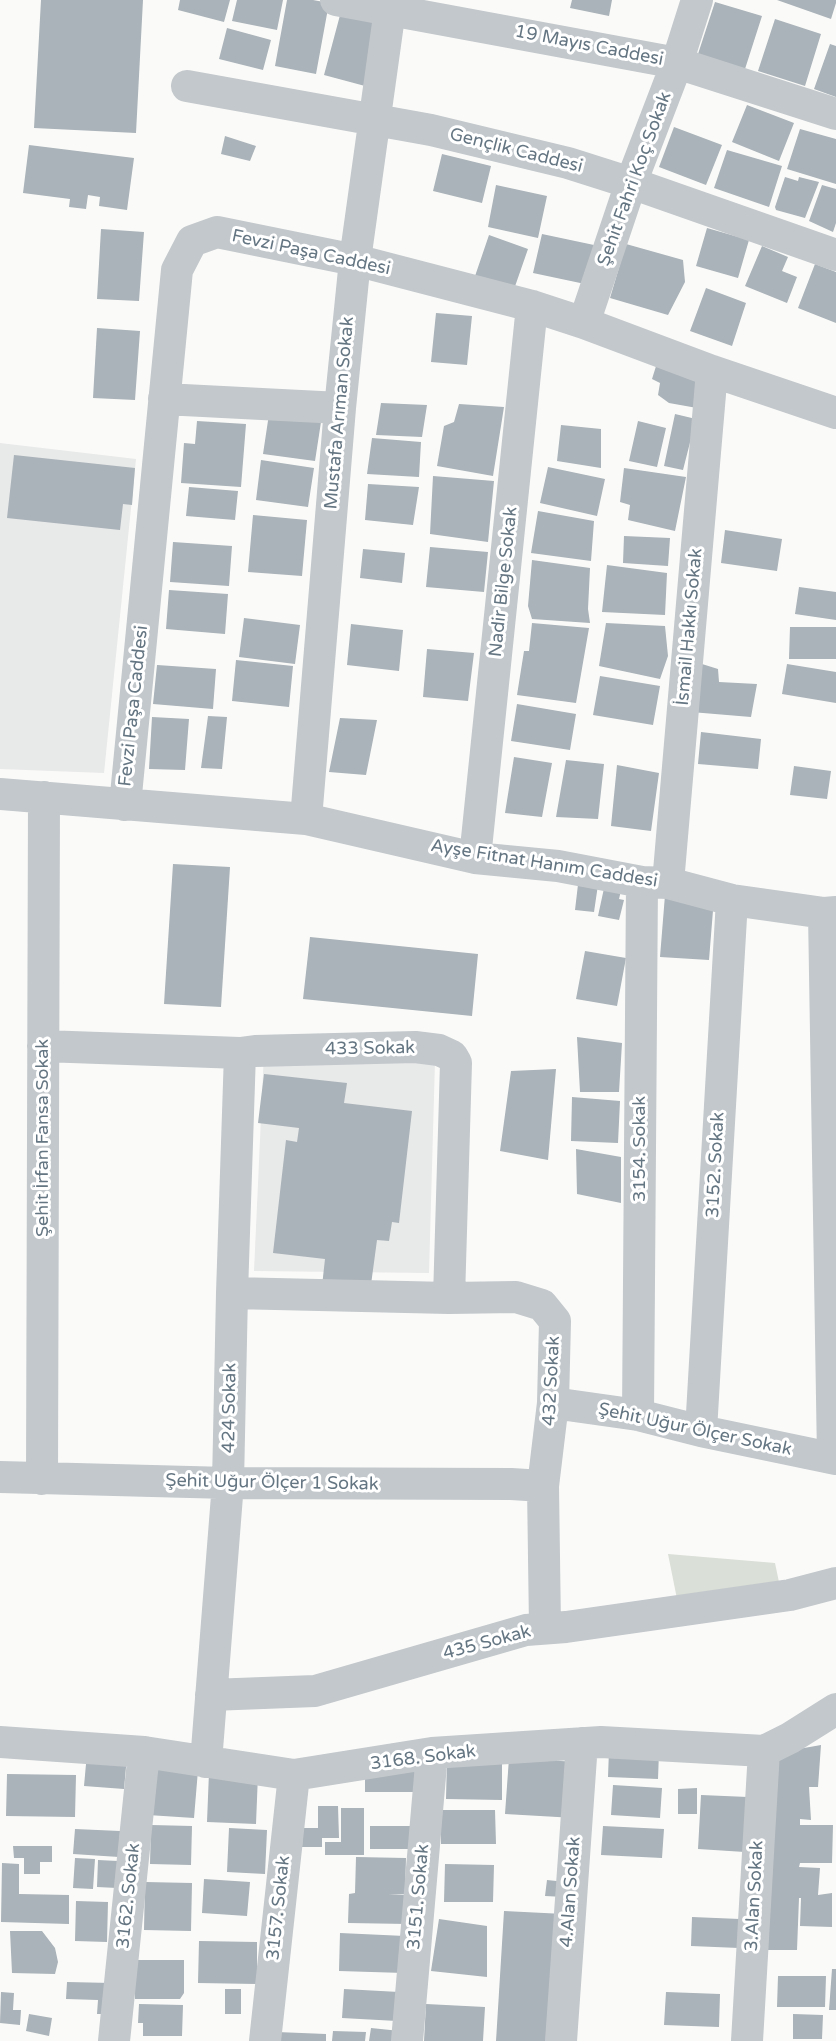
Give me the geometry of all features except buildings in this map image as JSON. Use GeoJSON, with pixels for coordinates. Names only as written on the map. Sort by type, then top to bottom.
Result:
{"type":"FeatureCollection","features":[{"type":"Feature","properties":{"kind":"street","name":"19 Mayıs Caddesi"},"geometry":{"type":"LineString","coordinates":[[336,0],[677,63],[836,114]]}},
{"type":"Feature","properties":{"kind":"street","name":"Şehit Fahri Koç Sokak"},"geometry":{"type":"LineString","coordinates":[[584,323],[631,183],[677,63],[696,0]]}},
{"type":"Feature","properties":{"kind":"street","name":"Mustafa Arıman Sokak"},"geometry":{"type":"LineString","coordinates":[[306,819],[340,408],[355,260],[390,9]]}},
{"type":"Feature","properties":{"kind":"street","name":"Gençlik Caddesi"},"geometry":{"type":"LineString","coordinates":[[187,86],[431,130],[557,160],[631,183],[836,255]]}},
{"type":"Feature","properties":{"kind":"street","name":"Fevzi Paşa Caddesi"},"geometry":{"type":"LineString","coordinates":[[125,805],[177,270],[192,241],[217,232],[355,260],[532,306],[836,413]]}},
{"type":"Feature","properties":{"kind":"street","name":"Nadir Bilge Sokak"},"geometry":{"type":"LineString","coordinates":[[475,858],[532,306]]}},
{"type":"Feature","properties":{"kind":"street","name":"İsmail Hakkı Sokak"},"geometry":{"type":"LineString","coordinates":[[655,882],[712,371]]}},
{"type":"Feature","properties":{"kind":"street"},"geometry":{"type":"LineString","coordinates":[[164,399],[340,408]]}},
{"type":"Feature","properties":{"kind":"street","name":"Ayşe Fitnat Hanım Caddesi"},"geometry":{"type":"LineString","coordinates":[[0,794],[306,819],[475,858],[558,866],[655,882],[732,900],[830,913]]}},
{"type":"Feature","properties":{"kind":"street","name":"Şehit İrfan Fansa Sokak"},"geometry":{"type":"LineString","coordinates":[[42,1479],[44,796]]}},
{"type":"Feature","properties":{"kind":"street","name":"3154. Sokak"},"geometry":{"type":"LineString","coordinates":[[638,1415],[655,882]]}},
{"type":"Feature","properties":{"kind":"street","name":"3152. Sokak"},"geometry":{"type":"LineString","coordinates":[[700,1431],[732,900]]}},
{"type":"Feature","properties":{"kind":"street"},"geometry":{"type":"LineString","coordinates":[[830,913],[834,1458]]}},
{"type":"Feature","properties":{"kind":"street","name":"433 Sokak"},"geometry":{"type":"LineString","coordinates":[[43,1046],[240,1053],[415,1047],[440,1050],[452,1056],[456,1063],[449,1298]]}},
{"type":"Feature","properties":{"kind":"street","name":"424 Sokak"},"geometry":{"type":"LineString","coordinates":[[206,1762],[228,1483],[240,1053]]}},
{"type":"Feature","properties":{"kind":"street","name":"432 Sokak"},"geometry":{"type":"LineString","coordinates":[[232,1293],[449,1298],[516,1297],[542,1305],[555,1321],[553,1403],[543,1486],[545,1628]]}},
{"type":"Feature","properties":{"kind":"street","name":"Şehit Uğur Ölçer Sokak"},"geometry":{"type":"LineString","coordinates":[[553,1403],[638,1415],[700,1431],[834,1458]]}},
{"type":"Feature","properties":{"kind":"street","name":"Şehit Uğur Ölçer 1 Sokak"},"geometry":{"type":"LineString","coordinates":[[0,1477],[228,1483],[543,1486]]}},
{"type":"Feature","properties":{"kind":"street","name":"435 Sokak"},"geometry":{"type":"LineString","coordinates":[[211,1695],[315,1691],[526,1630],[790,1595],[836,1583]]}},
{"type":"Feature","properties":{"kind":"street","name":"3168. Sokak"},"geometry":{"type":"LineString","coordinates":[[0,1742],[144,1752],[294,1775],[432,1753],[582,1743],[764,1751],[790,1738],[836,1709]]}},
{"type":"Feature","properties":{"kind":"street"},"geometry":{"type":"LineString","coordinates":[[0,1742],[0,1749]]}},
{"type":"Feature","properties":{"kind":"street","name":"4.Alan Sokak"},"geometry":{"type":"LineString","coordinates":[[561,2041],[582,1743]]}},
{"type":"Feature","properties":{"kind":"street","name":"3.Alan Sokak"},"geometry":{"type":"LineString","coordinates":[[747,2041],[764,1751]]}},
{"type":"Feature","properties":{"kind":"street","name":"3162. Sokak"},"geometry":{"type":"LineString","coordinates":[[114,2041],[144,1752]]}},
{"type":"Feature","properties":{"kind":"street","name":"3151. Sokak"},"geometry":{"type":"LineString","coordinates":[[407,2041],[432,1753]]}},
{"type":"Feature","properties":{"kind":"street","name":"3157. Sokak"},"geometry":{"type":"LineString","coordinates":[[265,2041],[294,1775]]}},
{"type":"Feature","properties":{"kind":"shaded area"},"geometry":{"type":"Polygon","coordinates":[[[0,443],[136,459],[104,773],[0,769],[0,443]]]}},
{"type":"Feature","properties":{"kind":"shaded area"},"geometry":{"type":"Polygon","coordinates":[[[264,1052],[435,1061],[429,1273],[254,1271],[264,1052]]]}},
{"type":"Feature","properties":{"kind":"shaded area"},"geometry":{"type":"Polygon","coordinates":[[[668,1554],[775,1563],[780,1587],[679,1609],[668,1554]]]}}]}
